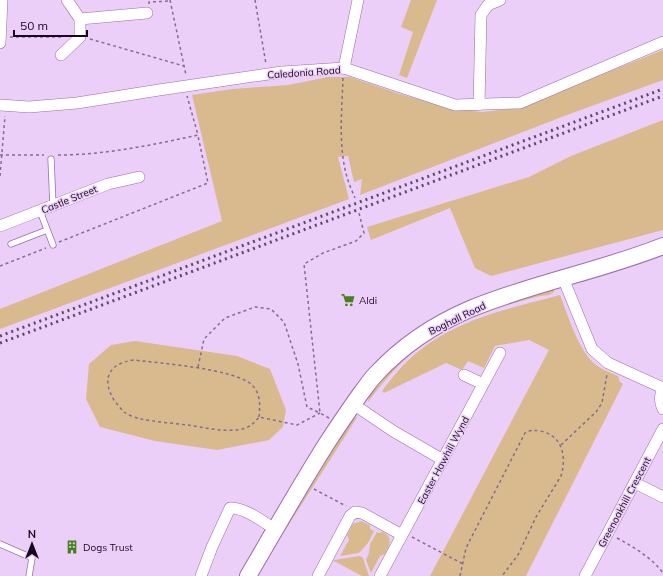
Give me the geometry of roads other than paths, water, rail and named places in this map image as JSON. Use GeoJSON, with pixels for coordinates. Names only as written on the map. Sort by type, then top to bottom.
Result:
{"type":"FeatureCollection","features":[{"type":"Feature","properties":{"kind":"street"},"geometry":{"type":"LineString","coordinates":[[0,43],[2,0]]}},
{"type":"Feature","properties":{"kind":"street"},"geometry":{"type":"LineString","coordinates":[[61,55],[80,37],[80,19],[67,0]]}},
{"type":"Feature","properties":{"kind":"street"},"geometry":{"type":"LineString","coordinates":[[344,68],[358,0]]}},
{"type":"Feature","properties":{"kind":"street"},"geometry":{"type":"LineString","coordinates":[[479,105],[481,15],[488,5],[500,0]]}},
{"type":"Feature","properties":{"kind":"street"},"geometry":{"type":"LineString","coordinates":[[80,19],[147,13]]}},
{"type":"Feature","properties":{"kind":"street","name":"Caledonia Road"},"geometry":{"type":"LineString","coordinates":[[3,105],[29,107],[76,103],[282,72],[344,68],[455,105],[520,103],[663,42]]}},
{"type":"Feature","properties":{"kind":"street","name":"Castle Street"},"geometry":{"type":"LineString","coordinates":[[0,226],[108,184],[139,176]]}},
{"type":"Feature","properties":{"kind":"street","name":"Boghall Road"},"geometry":{"type":"LineString","coordinates":[[248,576],[276,530],[300,486],[339,424],[375,375],[400,351],[424,333],[443,322],[497,299],[596,269],[663,246]]}},
{"type":"Feature","properties":{"kind":"street"},"geometry":{"type":"LineString","coordinates":[[563,278],[592,349],[608,363],[663,388],[660,396],[660,403],[663,409]]}},
{"type":"Feature","properties":{"kind":"street","name":"Easter Hawhill Wynd"},"geometry":{"type":"LineString","coordinates":[[380,576],[500,353]]}},
{"type":"Feature","properties":{"kind":"street"},"geometry":{"type":"LineString","coordinates":[[464,375],[483,384]]}},
{"type":"Feature","properties":{"kind":"street"},"geometry":{"type":"LineString","coordinates":[[353,404],[393,431],[443,460]]}},
{"type":"Feature","properties":{"kind":"street","name":"Greenoakhill Crescent"},"geometry":{"type":"LineString","coordinates":[[585,576],[663,429]]}},
{"type":"Feature","properties":{"kind":"street"},"geometry":{"type":"LineString","coordinates":[[635,483],[663,497]]}},
{"type":"Feature","properties":{"kind":"street"},"geometry":{"type":"LineString","coordinates":[[201,576],[212,547],[230,508],[237,507],[276,530]]}},
{"type":"Feature","properties":{"kind":"street"},"geometry":{"type":"LineString","coordinates":[[318,576],[350,516],[355,512],[362,513],[402,534]]}},
{"type":"Feature","properties":{"kind":"lane"},"geometry":{"type":"LineString","coordinates":[[50,156],[52,206]]}},
{"type":"Feature","properties":{"kind":"lane"},"geometry":{"type":"LineString","coordinates":[[40,210],[53,245]]}},
{"type":"Feature","properties":{"kind":"lane"},"geometry":{"type":"LineString","coordinates":[[11,244],[47,230]]}},
{"type":"Feature","properties":{"kind":"lane"},"geometry":{"type":"LineString","coordinates":[[0,544],[32,558],[29,576]]}},
{"type":"Feature","properties":{"kind":"railway"},"geometry":{"type":"LineString","coordinates":[[0,336],[663,89]]}},
{"type":"Feature","properties":{"kind":"railway"},"geometry":{"type":"LineString","coordinates":[[0,343],[663,96]]}},
{"type":"Feature","properties":{"kind":"place","name":"Aldi"},"geometry":{"type":"Point","coordinates":[348,300]}},
{"type":"Feature","properties":{"kind":"place","name":"Dogs Trust"},"geometry":{"type":"Point","coordinates":[72,547]}}]}
